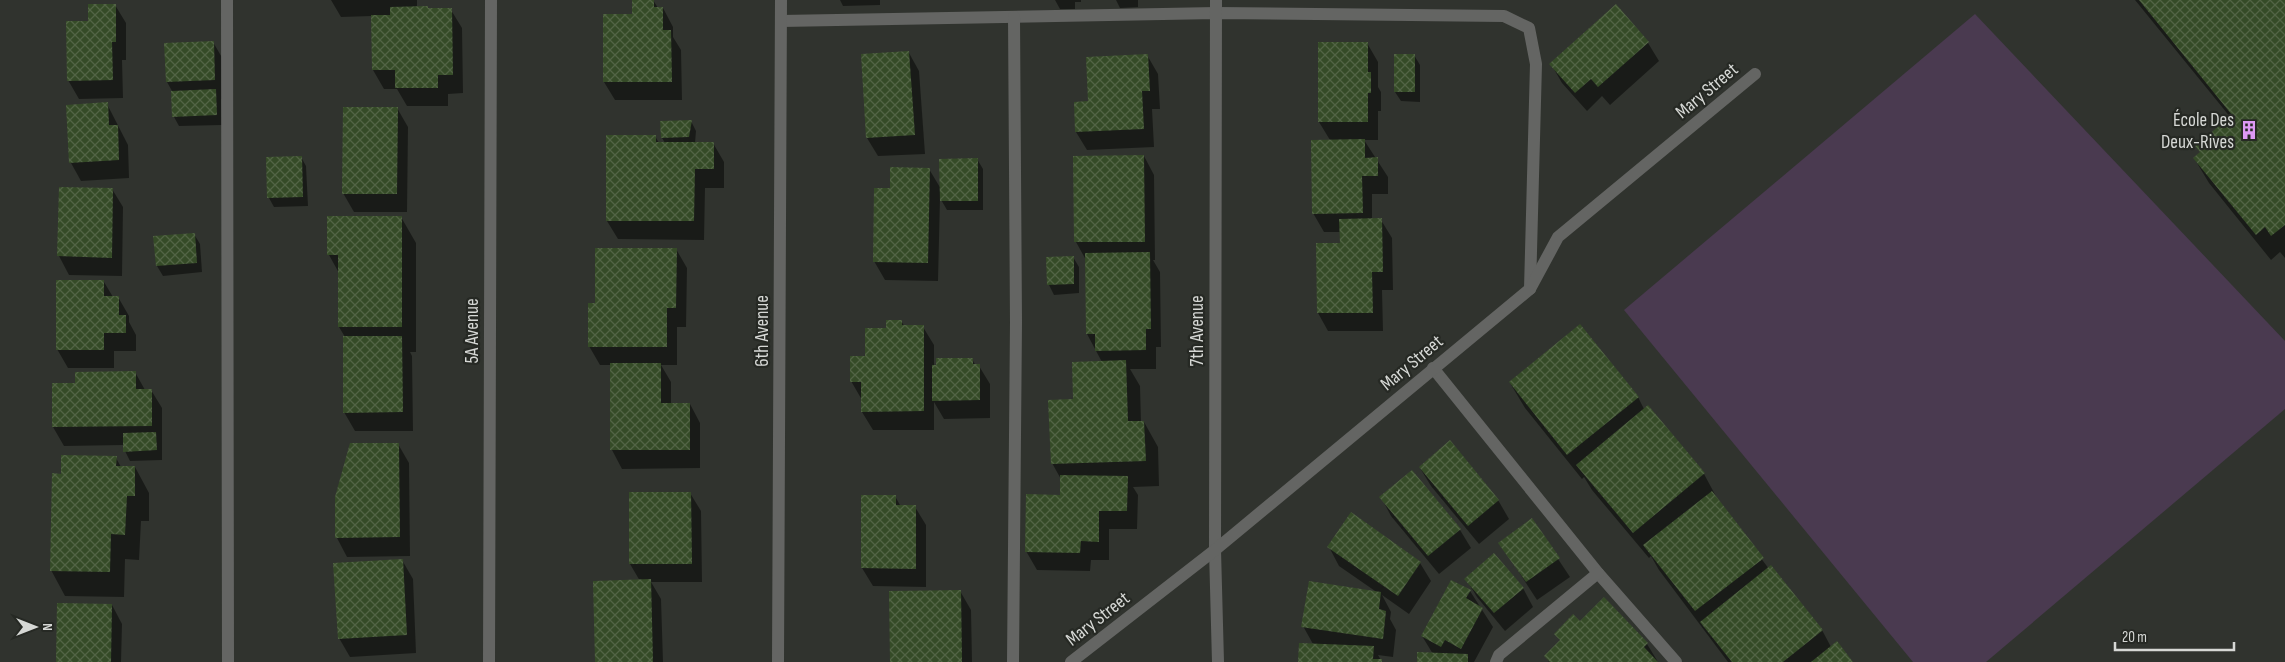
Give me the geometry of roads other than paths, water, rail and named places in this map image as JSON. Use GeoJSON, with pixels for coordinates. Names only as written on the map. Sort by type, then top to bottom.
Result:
{"type":"FeatureCollection","features":[{"type":"Feature","properties":{"kind":"street"},"geometry":{"type":"LineString","coordinates":[[227,0],[228,662]]}},
{"type":"Feature","properties":{"kind":"street","name":"5A Avenue"},"geometry":{"type":"LineString","coordinates":[[489,662],[491,0]]}},
{"type":"Feature","properties":{"kind":"street","name":"6th Avenue"},"geometry":{"type":"LineString","coordinates":[[778,662],[781,0]]}},
{"type":"Feature","properties":{"kind":"street"},"geometry":{"type":"LineString","coordinates":[[781,21],[1014,17],[1216,6],[1504,16],[1529,28],[1536,64],[1530,289]]}},
{"type":"Feature","properties":{"kind":"street","name":"7th Avenue"},"geometry":{"type":"LineString","coordinates":[[1216,6],[1215,550],[1218,662]]}},
{"type":"Feature","properties":{"kind":"street"},"geometry":{"type":"LineString","coordinates":[[1013,662],[1016,322],[1014,17]]}},
{"type":"Feature","properties":{"kind":"street","name":"Mary Street"},"geometry":{"type":"LineString","coordinates":[[1071,662],[1215,550],[1530,289],[1558,236],[1755,74]]}},
{"type":"Feature","properties":{"kind":"street"},"geometry":{"type":"LineString","coordinates":[[1433,368],[1598,573],[1676,662]]}},
{"type":"Feature","properties":{"kind":"street"},"geometry":{"type":"LineString","coordinates":[[1496,662],[1499,655],[1598,573]]}},
{"type":"Feature","properties":{"kind":"place","name":"École Des Deux-Rives"},"geometry":{"type":"Point","coordinates":[2249,130]}}]}
